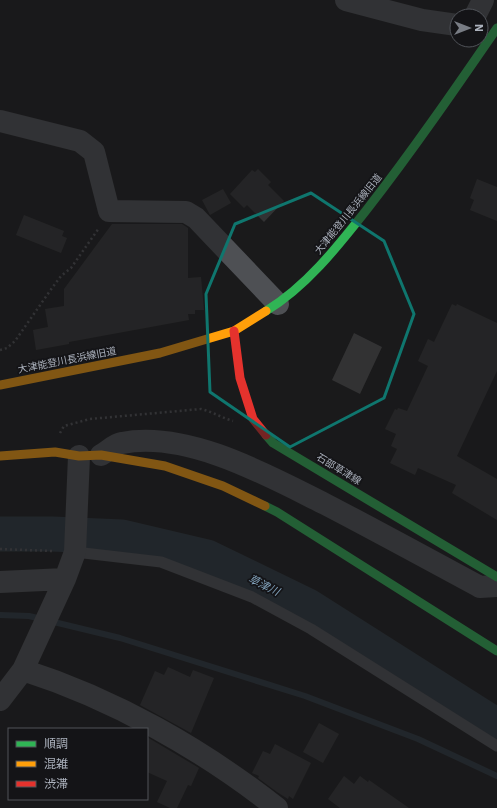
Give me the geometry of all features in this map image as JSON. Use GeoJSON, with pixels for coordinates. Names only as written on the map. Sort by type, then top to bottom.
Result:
{"type":"FeatureCollection","features":[{"type":"Feature","properties":{"kind":"street"},"geometry":{"type":"LineString","coordinates":[[346,0],[422,20],[449,25]]}},
{"type":"Feature","properties":{"kind":"street","name":"大津能登川長浜線旧道"},"geometry":{"type":"LineString","coordinates":[[0,385],[160,353],[234,331],[278,304],[316,270],[339,244],[400,167],[492,33]]}},
{"type":"Feature","properties":{"kind":"street"},"geometry":{"type":"LineString","coordinates":[[0,121],[80,141],[94,152],[109,211],[186,212],[201,222],[278,304]]}},
{"type":"Feature","properties":{"kind":"street","name":"石部草津線"},"geometry":{"type":"LineString","coordinates":[[234,331],[240,378],[253,419],[273,442],[497,577]]}},
{"type":"Feature","properties":{"kind":"street"},"geometry":{"type":"LineString","coordinates":[[101,455],[120,443],[160,441],[192,448],[251,467],[368,526],[480,587],[497,586]]}},
{"type":"Feature","properties":{"kind":"street"},"geometry":{"type":"LineString","coordinates":[[0,456],[55,452],[79,456],[101,455],[165,466],[193,474],[223,486],[277,512],[497,651]]}},
{"type":"Feature","properties":{"kind":"street"},"geometry":{"type":"LineString","coordinates":[[0,700],[22,670],[65,580],[76,546],[79,456]]}},
{"type":"Feature","properties":{"kind":"street"},"geometry":{"type":"LineString","coordinates":[[0,582],[65,580]]}},
{"type":"Feature","properties":{"kind":"street"},"geometry":{"type":"LineString","coordinates":[[22,670],[51,679],[125,712],[178,740],[224,769],[278,808]]}},
{"type":"Feature","properties":{"kind":"lane"},"geometry":{"type":"LineString","coordinates":[[76,546],[161,562],[252,597],[311,629],[497,746]]}},
{"type":"Feature","properties":{"kind":"path"},"geometry":{"type":"LineString","coordinates":[[0,350],[8,348],[15,341],[61,276],[72,268],[109,211]]}},
{"type":"Feature","properties":{"kind":"path"},"geometry":{"type":"LineString","coordinates":[[0,549],[76,546]]}},
{"type":"Feature","properties":{"kind":"highlighted area"},"geometry":{"type":"Polygon","coordinates":[[[311,193],[384,241],[414,314],[384,398],[290,447],[210,392],[206,294],[235,224],[311,193]]]}},
{"type":"Feature","properties":{"kind":"building"},"geometry":{"type":"Polygon","coordinates":[[[258,169],[271,182],[268,185],[284,201],[264,222],[247,205],[244,208],[230,194],[252,170],[255,172],[258,169]]]}},
{"type":"Feature","properties":{"kind":"building"},"geometry":{"type":"Polygon","coordinates":[[[477,179],[497,187],[497,221],[470,210],[474,200],[470,198],[477,179]]]}},
{"type":"Feature","properties":{"kind":"building"},"geometry":{"type":"Polygon","coordinates":[[[223,189],[231,203],[210,215],[202,200],[223,189]]]}},
{"type":"Feature","properties":{"kind":"building"},"geometry":{"type":"Polygon","coordinates":[[[24,215],[64,231],[62,236],[67,238],[61,253],[16,235],[24,215]]]}},
{"type":"Feature","properties":{"kind":"building"},"geometry":{"type":"Polygon","coordinates":[[[112,224],[182,224],[188,228],[188,278],[201,277],[204,310],[195,310],[195,314],[188,314],[189,320],[69,342],[69,344],[36,350],[33,330],[48,327],[45,309],[64,306],[64,289],[112,224]]]}},
{"type":"Feature","properties":{"kind":"building"},"geometry":{"type":"Polygon","coordinates":[[[452,304],[456,306],[457,304],[497,323],[497,371],[457,456],[497,479],[497,520],[452,493],[456,485],[418,468],[415,475],[390,463],[397,449],[391,446],[396,434],[385,429],[395,409],[397,410],[398,408],[407,411],[428,366],[418,361],[428,339],[434,342],[452,304]]]}},
{"type":"Feature","properties":{"kind":"building"},"geometry":{"type":"Polygon","coordinates":[[[354,333],[382,347],[360,394],[332,380],[354,333]]]}},
{"type":"Feature","properties":{"kind":"building"},"geometry":{"type":"Polygon","coordinates":[[[168,667],[190,677],[193,670],[214,678],[191,733],[140,705],[155,671],[164,675],[168,667]]]}},
{"type":"Feature","properties":{"kind":"building"},"geometry":{"type":"Polygon","coordinates":[[[319,723],[339,734],[323,763],[303,752],[319,723]]]}},
{"type":"Feature","properties":{"kind":"building"},"geometry":{"type":"Polygon","coordinates":[[[148,738],[199,768],[191,786],[188,785],[177,808],[170,808],[157,802],[167,781],[148,772],[148,738]]]}},
{"type":"Feature","properties":{"kind":"building"},"geometry":{"type":"Polygon","coordinates":[[[275,744],[311,763],[293,799],[289,796],[288,799],[258,778],[259,776],[252,773],[263,751],[270,754],[275,744]]]}},
{"type":"Feature","properties":{"kind":"building"},"geometry":{"type":"Polygon","coordinates":[[[344,776],[354,784],[360,776],[368,782],[369,780],[409,808],[340,808],[328,799],[344,776]]]}},
{"type":"Feature","properties":{"kind":"waterway","name":"草津川"},"geometry":{"type":"LineString","coordinates":[[0,534],[52,534],[122,537],[207,557],[308,606],[497,726]]}},
{"type":"Feature","properties":{"kind":"waterway"},"geometry":{"type":"LineString","coordinates":[[0,615],[29,616],[120,638],[305,696],[418,739],[497,776]]}},
{"type":"Feature","properties":{"kind":"traffic: fast"},"geometry":{"type":"LineString","coordinates":[[266,311],[295,290],[345,237],[418,142],[497,28]]}},
{"type":"Feature","properties":{"kind":"traffic: fast"},"geometry":{"type":"LineString","coordinates":[[266,435],[273,443],[497,577]]}},
{"type":"Feature","properties":{"kind":"traffic: fast"},"geometry":{"type":"LineString","coordinates":[[265,506],[277,512],[497,651]]}},
{"type":"Feature","properties":{"kind":"traffic: slow"},"geometry":{"type":"LineString","coordinates":[[0,385],[160,353],[234,331],[266,311]]}},
{"type":"Feature","properties":{"kind":"traffic: slow"},"geometry":{"type":"LineString","coordinates":[[0,456],[55,452],[79,456],[101,455],[165,466],[223,486],[265,506]]}},
{"type":"Feature","properties":{"kind":"traffic: jam"},"geometry":{"type":"LineString","coordinates":[[234,331],[240,378],[253,419],[266,435]]}}]}
